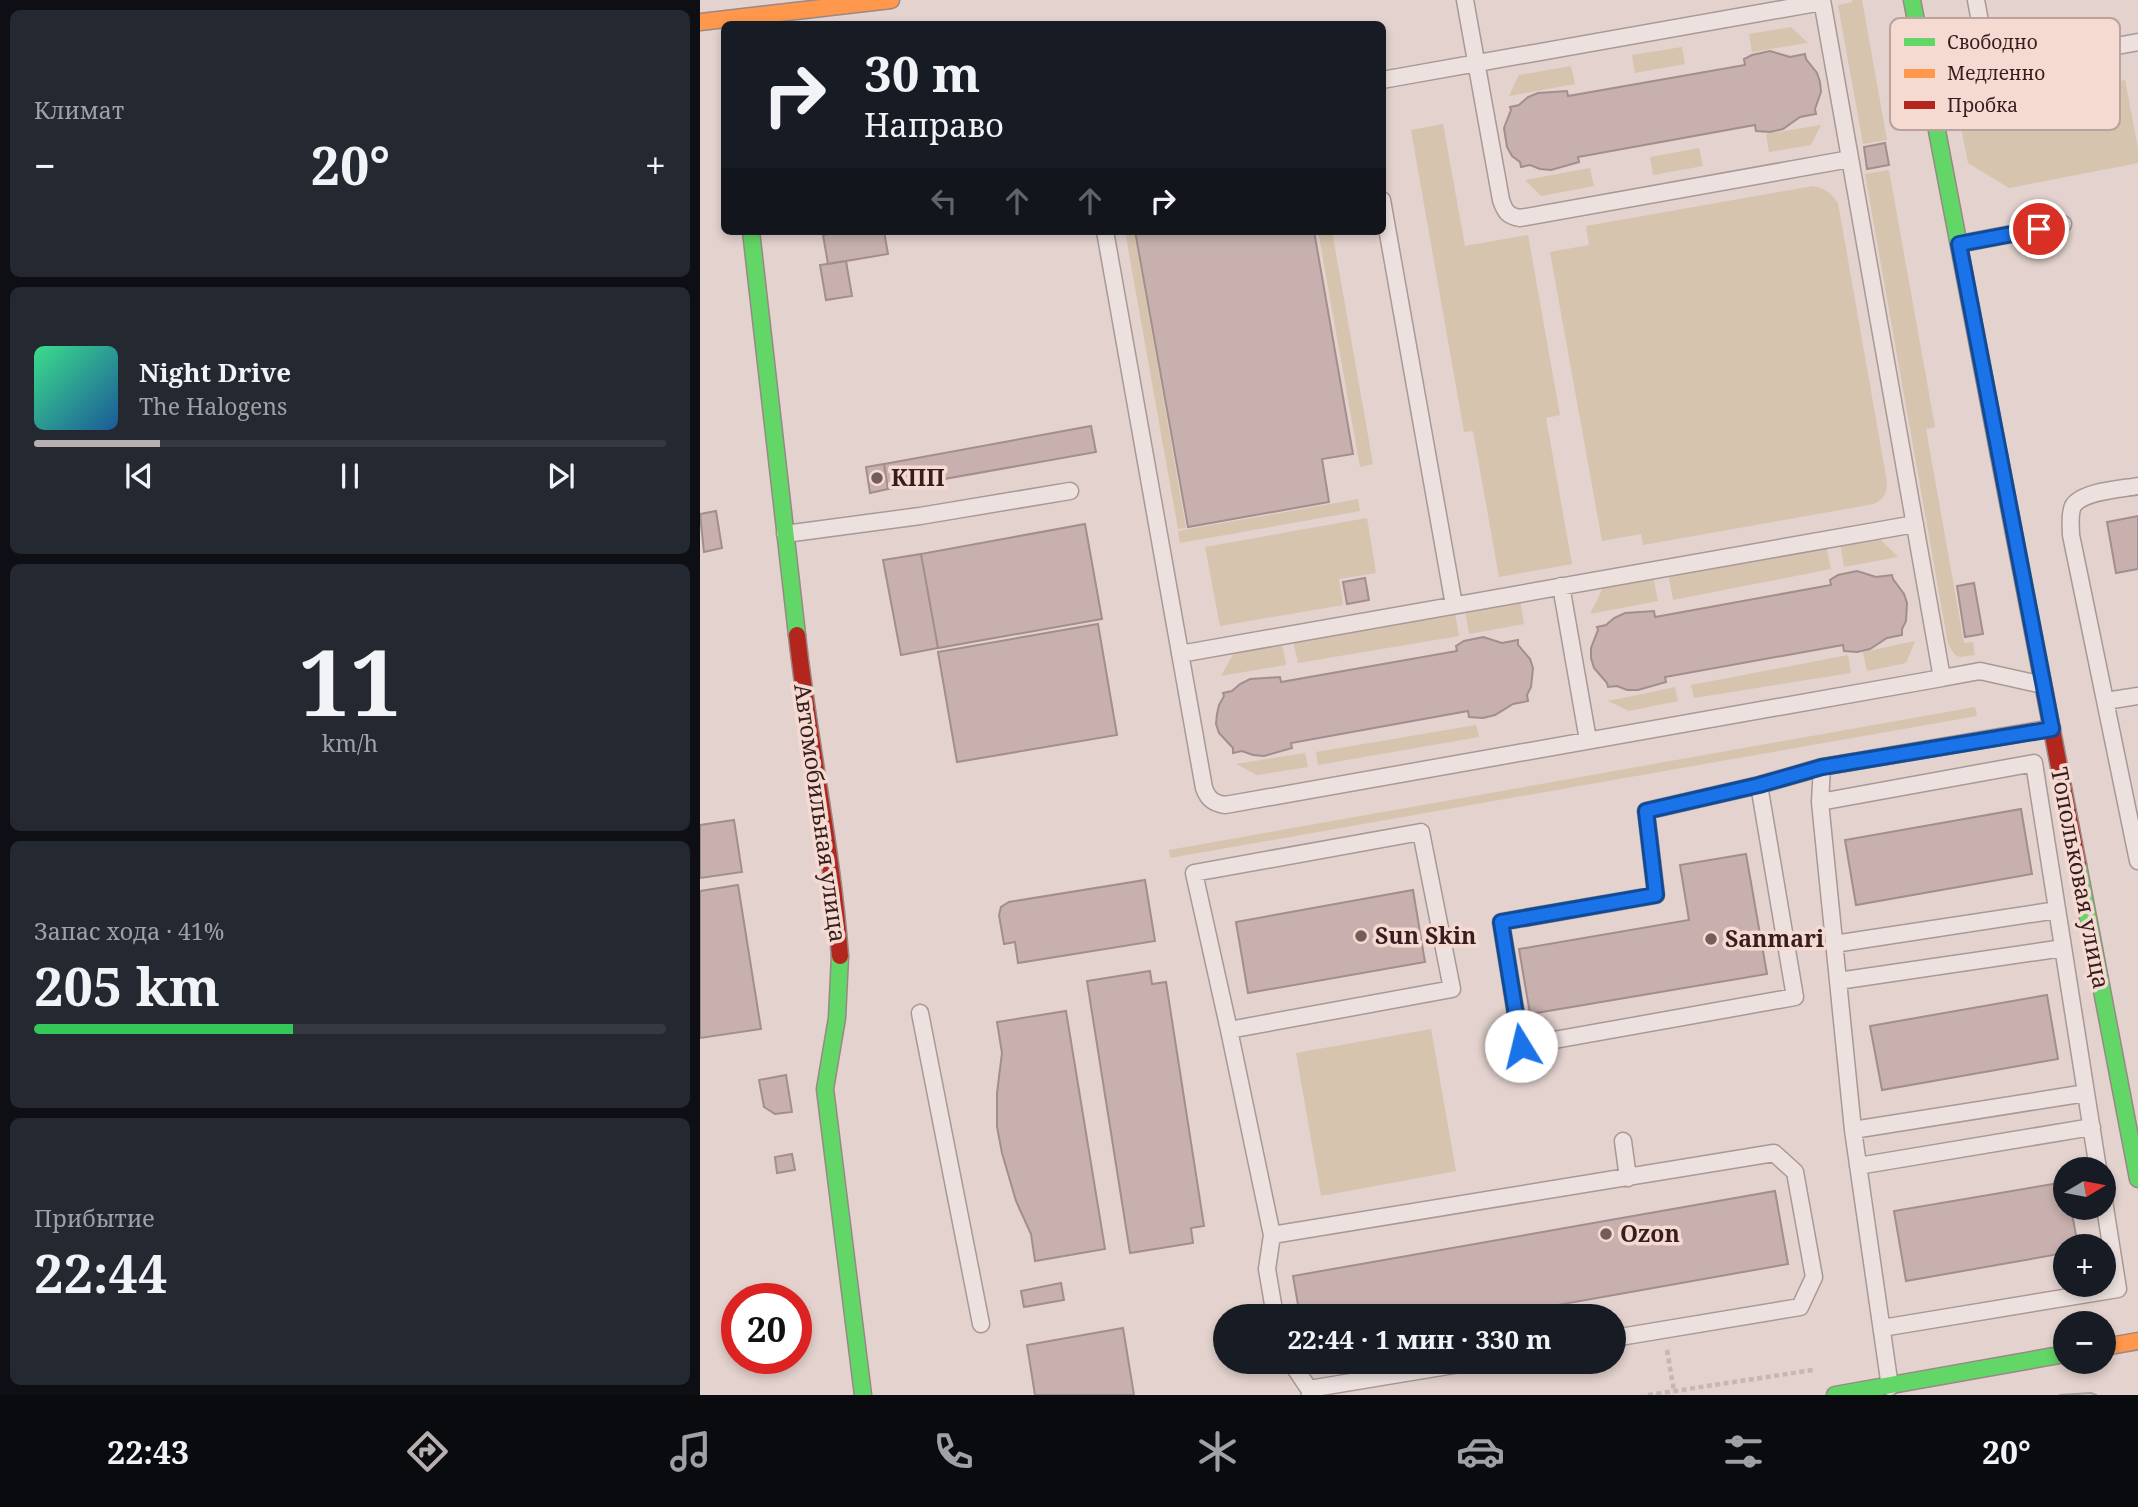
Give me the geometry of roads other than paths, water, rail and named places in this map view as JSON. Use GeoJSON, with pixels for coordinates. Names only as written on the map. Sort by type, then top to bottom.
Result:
{"type":"FeatureCollection","features":[{"type":"Feature","properties":{"kind":"street"},"geometry":{"type":"LineString","coordinates":[[700,22],[891,0]]}},
{"type":"Feature","properties":{"kind":"street","name":"Топольковая улица"},"geometry":{"type":"LineString","coordinates":[[1912,0],[1915,18]]}},
{"type":"Feature","properties":{"kind":"street","name":"Топольковая улица"},"geometry":{"type":"LineString","coordinates":[[1937,130],[2043,685],[2133,1128],[2138,1179]]}},
{"type":"Feature","properties":{"kind":"street","name":"Автомобильная улица"},"geometry":{"type":"LineString","coordinates":[[751,235],[804,709],[836,901],[841,957],[837,1018],[825,1089],[863,1395]]}},
{"type":"Feature","properties":{"kind":"street"},"geometry":{"type":"LineString","coordinates":[[2116,1345],[2138,1341]]}},
{"type":"Feature","properties":{"kind":"street"},"geometry":{"type":"LineString","coordinates":[[1835,1395],[2053,1356]]}},
{"type":"Feature","properties":{"kind":"lane"},"geometry":{"type":"LineString","coordinates":[[1465,0],[1501,200],[1504,210],[1511,216],[1520,218],[1850,159]]}},
{"type":"Feature","properties":{"kind":"lane"},"geometry":{"type":"LineString","coordinates":[[1976,0],[1979,18]]}},
{"type":"Feature","properties":{"kind":"lane"},"geometry":{"type":"LineString","coordinates":[[1386,79],[1822,1],[1942,678]]}},
{"type":"Feature","properties":{"kind":"lane"},"geometry":{"type":"LineString","coordinates":[[2120,46],[2138,43]]}},
{"type":"Feature","properties":{"kind":"lane"},"geometry":{"type":"LineString","coordinates":[[1386,222],[1454,605]]}},
{"type":"Feature","properties":{"kind":"lane"},"geometry":{"type":"LineString","coordinates":[[1959,244],[2063,224]]}},
{"type":"Feature","properties":{"kind":"lane"},"geometry":{"type":"LineString","coordinates":[[1106,235],[1204,788],[1207,797],[1215,804],[1980,671],[2043,685]]}},
{"type":"Feature","properties":{"kind":"lane"},"geometry":{"type":"LineString","coordinates":[[2138,486],[2081,498],[2073,507],[2071,520],[2071,535],[2138,861]]}},
{"type":"Feature","properties":{"kind":"lane"},"geometry":{"type":"LineString","coordinates":[[784,535],[1070,491]]}},
{"type":"Feature","properties":{"kind":"lane"},"geometry":{"type":"LineString","coordinates":[[1180,654],[1915,524]]}},
{"type":"Feature","properties":{"kind":"lane"},"geometry":{"type":"LineString","coordinates":[[1561,586],[1588,740]]}},
{"type":"Feature","properties":{"kind":"lane"},"geometry":{"type":"LineString","coordinates":[[2106,701],[2138,696]]}},
{"type":"Feature","properties":{"kind":"lane"},"geometry":{"type":"LineString","coordinates":[[1759,785],[1795,997],[1521,1046],[1501,922],[1656,895],[1646,811],[1759,785],[1822,767],[2052,729]]}},
{"type":"Feature","properties":{"kind":"lane"},"geometry":{"type":"LineString","coordinates":[[1820,802],[2034,763],[2096,1157]]}},
{"type":"Feature","properties":{"kind":"lane"},"geometry":{"type":"LineString","coordinates":[[1822,767],[1820,802],[1853,1130],[1890,1387]]}},
{"type":"Feature","properties":{"kind":"lane"},"geometry":{"type":"LineString","coordinates":[[1229,1030],[1452,989],[1422,832],[1194,873],[1272,1235],[1267,1269],[1273,1304]]}},
{"type":"Feature","properties":{"kind":"lane"},"geometry":{"type":"LineString","coordinates":[[1834,944],[2057,910]]}},
{"type":"Feature","properties":{"kind":"lane"},"geometry":{"type":"LineString","coordinates":[[1838,981],[2063,948]]}},
{"type":"Feature","properties":{"kind":"lane"},"geometry":{"type":"LineString","coordinates":[[920,1013],[981,1324]]}},
{"type":"Feature","properties":{"kind":"lane"},"geometry":{"type":"LineString","coordinates":[[1853,1130],[2086,1093]]}},
{"type":"Feature","properties":{"kind":"lane"},"geometry":{"type":"LineString","coordinates":[[1858,1166],[2092,1127]]}},
{"type":"Feature","properties":{"kind":"lane"},"geometry":{"type":"LineString","coordinates":[[1623,1141],[1628,1178]]}},
{"type":"Feature","properties":{"kind":"lane"},"geometry":{"type":"LineString","coordinates":[[1272,1235],[1774,1153],[1795,1172],[1814,1277],[1800,1307],[1626,1336]]}},
{"type":"Feature","properties":{"kind":"lane"},"geometry":{"type":"LineString","coordinates":[[1882,1328],[2118,1289],[2107,1220]]}},
{"type":"Feature","properties":{"kind":"lane"},"geometry":{"type":"LineString","coordinates":[[1299,1374],[1310,1392],[1407,1374]]}},
{"type":"Feature","properties":{"kind":"tram line"},"geometry":{"type":"LineString","coordinates":[[2060,1395],[2096,1395]]}},
{"type":"Feature","properties":{"kind":"place","name":"КПП"},"geometry":{"type":"Point","coordinates":[877,478]}},
{"type":"Feature","properties":{"kind":"place","name":"Sun Skin"},"geometry":{"type":"Point","coordinates":[1361,936]}},
{"type":"Feature","properties":{"kind":"place","name":"Sanmari"},"geometry":{"type":"Point","coordinates":[1711,939]}},
{"type":"Feature","properties":{"kind":"place","name":"Ozon"},"geometry":{"type":"Point","coordinates":[1606,1234]}}]}
